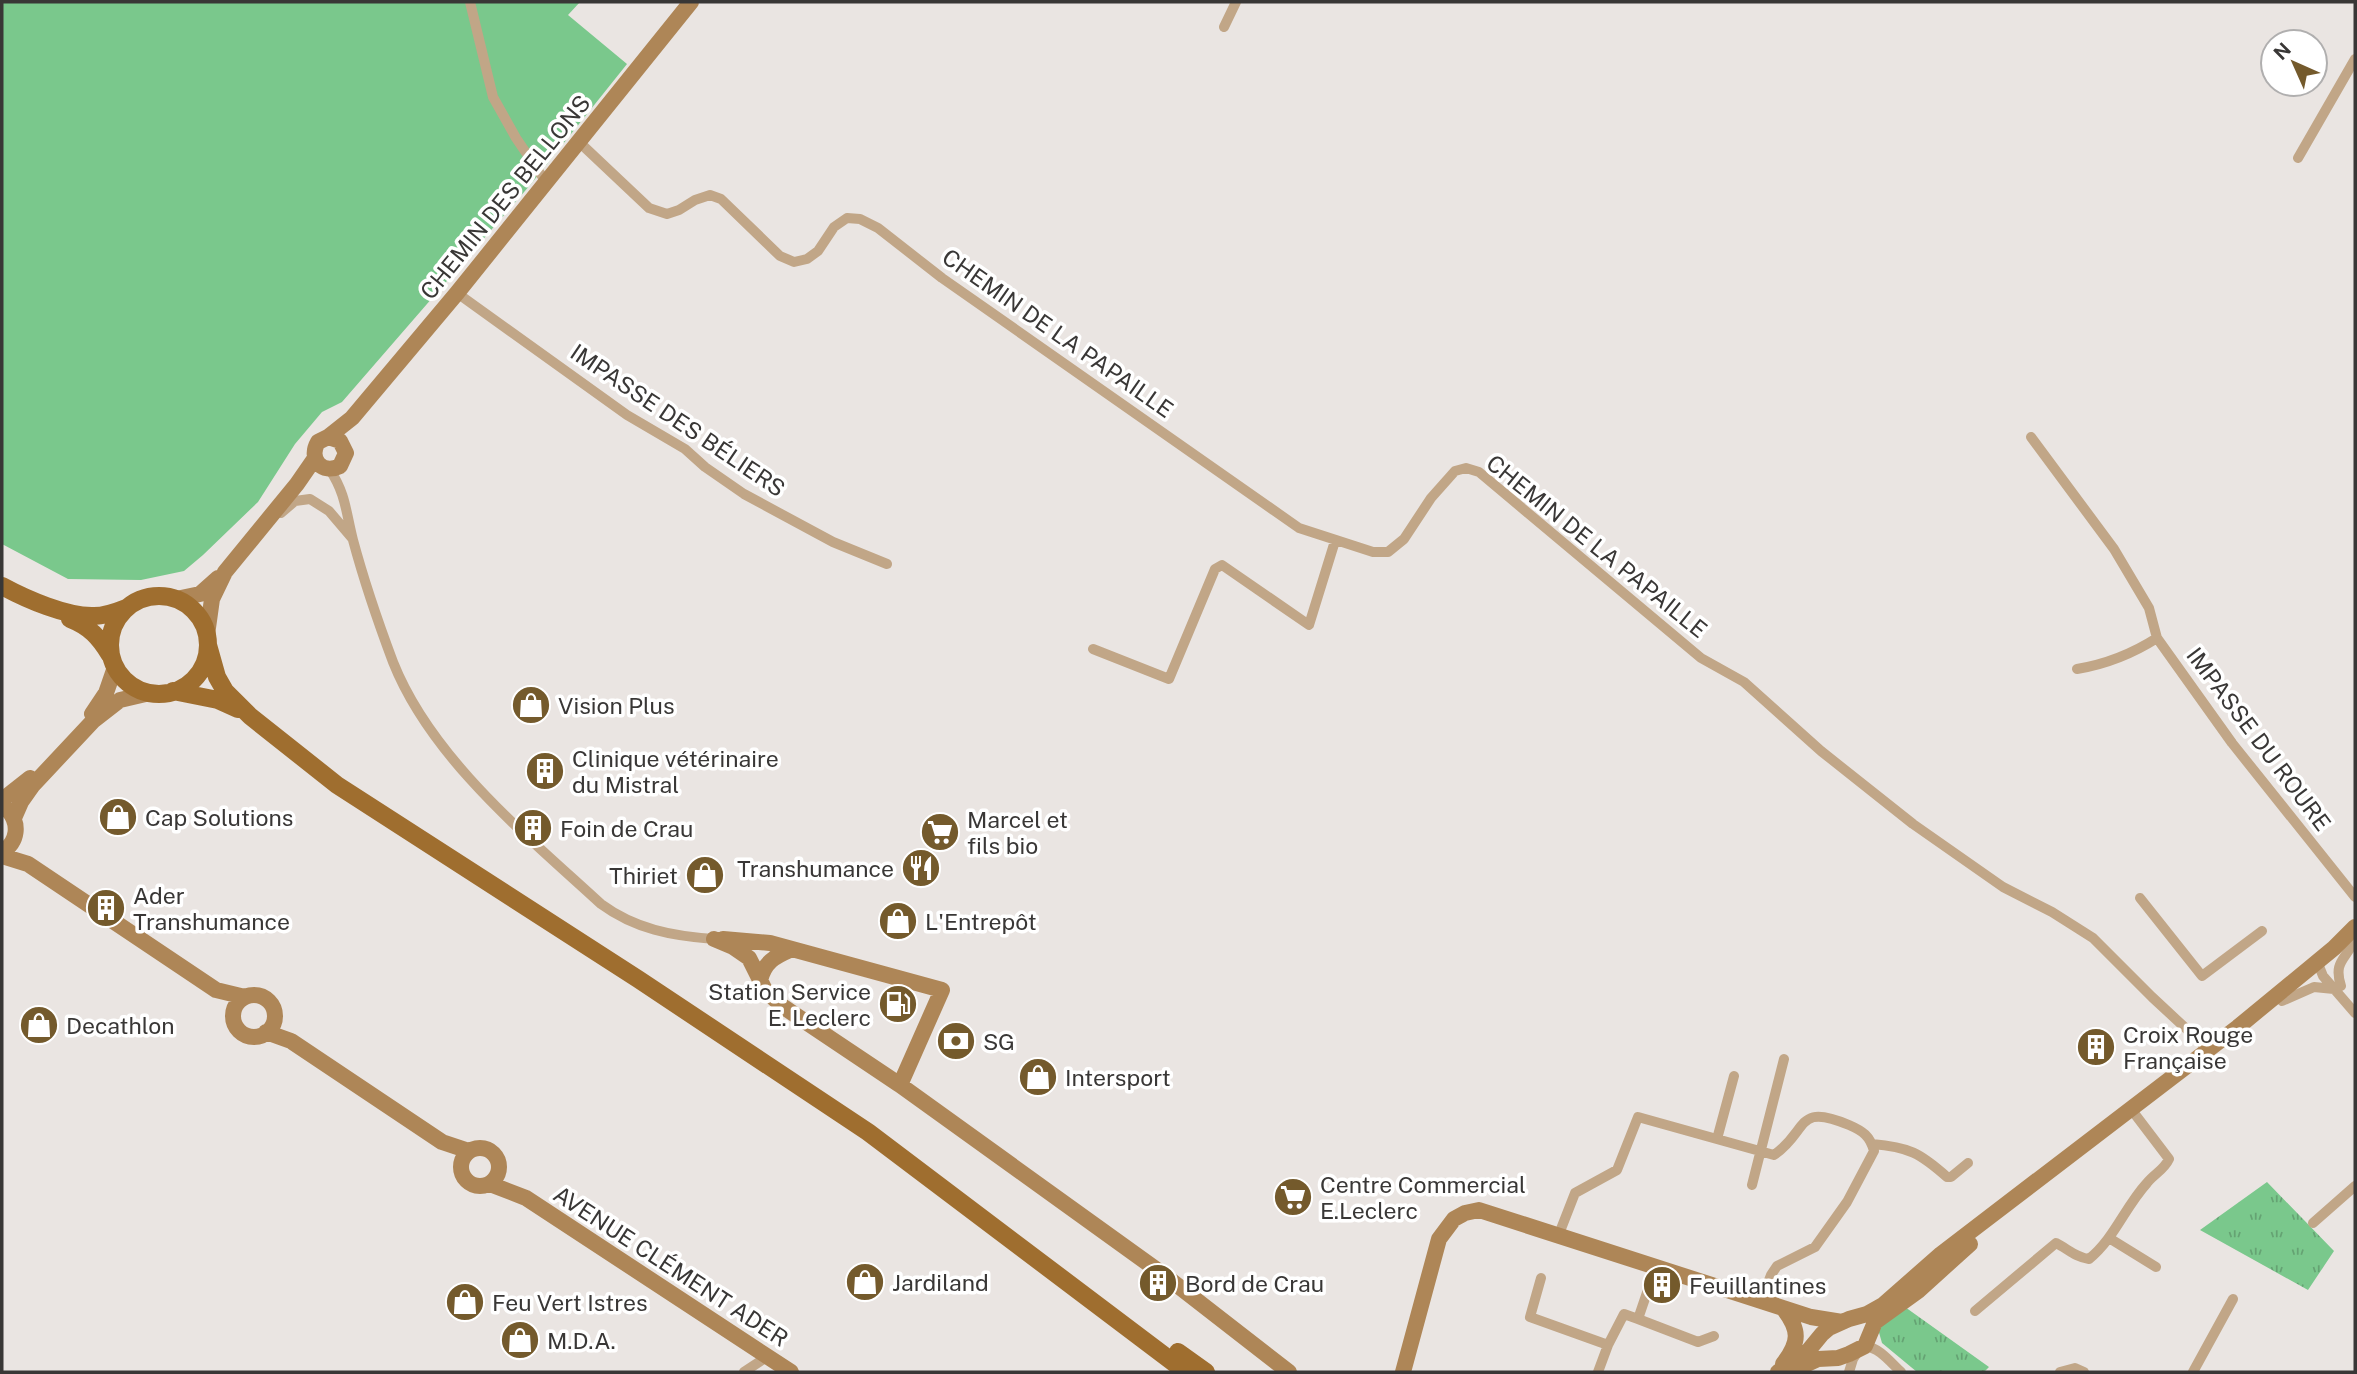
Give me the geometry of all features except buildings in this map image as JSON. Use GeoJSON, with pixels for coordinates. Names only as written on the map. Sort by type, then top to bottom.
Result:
{"type":"FeatureCollection","features":[{"type":"Feature","properties":{"kind":"main road"},"geometry":{"type":"LineString","coordinates":[[2,586],[47,606],[91,616],[126,608]]}},
{"type":"Feature","properties":{"kind":"main road"},"geometry":{"type":"LineString","coordinates":[[113,663],[110,645],[112,631],[126,608],[137,601],[163,596],[176,599],[193,609],[204,625],[219,681],[250,716],[337,785],[868,1132],[1186,1372]]}},
{"type":"Feature","properties":{"kind":"main road"},"geometry":{"type":"LineString","coordinates":[[47,606],[61,616],[91,628],[102,640],[113,663],[128,683],[150,693],[173,691],[224,702],[250,716]]}},
{"type":"Feature","properties":{"kind":"main road"},"geometry":{"type":"LineString","coordinates":[[173,691],[194,678],[206,657],[207,640]]}},
{"type":"Feature","properties":{"kind":"main road"},"geometry":{"type":"LineString","coordinates":[[1045,1266],[1106,1298],[1206,1372]]}},
{"type":"Feature","properties":{"kind":"street"},"geometry":{"type":"LineString","coordinates":[[470,2],[493,97],[516,138],[546,182]]}},
{"type":"Feature","properties":{"kind":"street","name":"CHEMIN DES BELLONS"},"geometry":{"type":"LineString","coordinates":[[328,464],[315,447],[318,442],[336,441],[691,2]]}},
{"type":"Feature","properties":{"kind":"street"},"geometry":{"type":"LineString","coordinates":[[1224,27],[1236,2]]}},
{"type":"Feature","properties":{"kind":"street"},"geometry":{"type":"LineString","coordinates":[[2298,158],[2355,59]]}},
{"type":"Feature","properties":{"kind":"street","name":"CHEMIN DE LA PAPAILLE"},"geometry":{"type":"LineString","coordinates":[[578,141],[649,208],[667,214],[679,211],[695,200],[710,195],[721,199],[779,256],[794,262],[807,259],[818,251],[834,228],[847,218],[860,219],[878,228],[942,278],[1299,528],[1373,552],[1388,552],[1404,539],[1432,498],[1455,471],[1466,468],[1479,472],[1701,659],[1744,682],[1821,751],[1913,824],[2003,887],[2052,912],[2093,939],[2208,1049]]}},
{"type":"Feature","properties":{"kind":"street","name":"IMPASSE DES BÉLIERS"},"geometry":{"type":"LineString","coordinates":[[457,293],[627,415],[685,449],[705,467],[744,494],[833,542],[887,564]]}},
{"type":"Feature","properties":{"kind":"street","name":"IMPASSE DU ROURE"},"geometry":{"type":"LineString","coordinates":[[2031,438],[2114,550],[2149,608],[2157,638],[2239,752],[2355,897]]}},
{"type":"Feature","properties":{"kind":"street"},"geometry":{"type":"LineString","coordinates":[[176,599],[200,594],[225,572],[297,484],[346,453],[336,441]]}},
{"type":"Feature","properties":{"kind":"street"},"geometry":{"type":"LineString","coordinates":[[328,464],[345,498],[352,538],[375,615],[395,666],[425,720],[474,782],[601,904],[640,926],[666,933],[770,943],[942,990],[900,1085]]}},
{"type":"Feature","properties":{"kind":"street"},"geometry":{"type":"LineString","coordinates":[[257,533],[295,501],[310,499],[329,511],[352,538]]}},
{"type":"Feature","properties":{"kind":"street"},"geometry":{"type":"LineString","coordinates":[[1093,649],[1169,679],[1215,569],[1222,565],[1309,625],[1335,541]]}},
{"type":"Feature","properties":{"kind":"street"},"geometry":{"type":"LineString","coordinates":[[207,640],[208,616],[214,592],[225,572]]}},
{"type":"Feature","properties":{"kind":"street","name":"IMPASSE DU ROURE"},"geometry":{"type":"LineString","coordinates":[[2077,669],[2103,665],[2157,638]]}},
{"type":"Feature","properties":{"kind":"street"},"geometry":{"type":"LineString","coordinates":[[2,800],[37,773],[90,716],[106,693],[113,663]]}},
{"type":"Feature","properties":{"kind":"street"},"geometry":{"type":"LineString","coordinates":[[14,818],[33,785],[93,721],[120,700],[150,693]]}},
{"type":"Feature","properties":{"kind":"street"},"geometry":{"type":"LineString","coordinates":[[2,805],[14,818],[16,830],[12,843],[2,854],[28,864],[216,990],[246,997]]}},
{"type":"Feature","properties":{"kind":"street"},"geometry":{"type":"LineString","coordinates":[[15,837],[28,864]]}},
{"type":"Feature","properties":{"kind":"street"},"geometry":{"type":"LineString","coordinates":[[2140,898],[2202,976],[2262,931]]}},
{"type":"Feature","properties":{"kind":"street"},"geometry":{"type":"LineString","coordinates":[[2279,998],[2334,948],[2355,933]]}},
{"type":"Feature","properties":{"kind":"street"},"geometry":{"type":"LineString","coordinates":[[1777,1372],[1849,1320],[1883,1305],[1941,1254],[2006,1207],[2208,1049],[2321,969],[2355,933]]}},
{"type":"Feature","properties":{"kind":"street"},"geometry":{"type":"LineString","coordinates":[[2355,933],[2351,949],[2338,964],[2337,972],[2338,988],[2355,1013]]}},
{"type":"Feature","properties":{"kind":"street"},"geometry":{"type":"LineString","coordinates":[[714,939],[749,958],[765,990],[782,1006],[900,1085],[1164,1275],[1289,1372]]}},
{"type":"Feature","properties":{"kind":"street"},"geometry":{"type":"LineString","coordinates":[[760,980],[767,964],[774,957],[790,950]]}},
{"type":"Feature","properties":{"kind":"street"},"geometry":{"type":"LineString","coordinates":[[2321,969],[2355,1003]]}},
{"type":"Feature","properties":{"kind":"street"},"geometry":{"type":"LineString","coordinates":[[2279,998],[2314,987],[2338,988]]}},
{"type":"Feature","properties":{"kind":"street"},"geometry":{"type":"LineString","coordinates":[[216,990],[236,1027],[246,1035],[258,1036],[270,1025],[273,1009],[266,999],[253,995],[236,1005],[233,1018]]}},
{"type":"Feature","properties":{"kind":"street"},"geometry":{"type":"LineString","coordinates":[[270,1025],[465,1157]]}},
{"type":"Feature","properties":{"kind":"street"},"geometry":{"type":"LineString","coordinates":[[1752,1185],[1784,1059]]}},
{"type":"Feature","properties":{"kind":"street"},"geometry":{"type":"LineString","coordinates":[[1717,1139],[1734,1076]]}},
{"type":"Feature","properties":{"kind":"street"},"geometry":{"type":"LineString","coordinates":[[1975,1311],[2056,1243],[2067,1248],[2076,1257],[2089,1259],[2103,1247],[2147,1183],[2166,1166],[2169,1158],[2131,1109]]}},
{"type":"Feature","properties":{"kind":"street"},"geometry":{"type":"LineString","coordinates":[[1559,1234],[1576,1193],[1617,1170],[1638,1117],[1774,1155],[1783,1149],[1801,1124],[1811,1117],[1822,1115],[1862,1130],[1871,1140],[1874,1151],[1847,1202],[1815,1247],[1777,1266],[1770,1275],[1761,1301]]}},
{"type":"Feature","properties":{"kind":"street"},"geometry":{"type":"LineString","coordinates":[[1872,1144],[1922,1155],[1947,1177],[1951,1177],[1968,1163]]}},
{"type":"Feature","properties":{"kind":"street"},"geometry":{"type":"LineString","coordinates":[[474,1148],[486,1148],[496,1156],[500,1167],[497,1177],[490,1184],[480,1187],[470,1183],[463,1175],[465,1157],[474,1148]]}},
{"type":"Feature","properties":{"kind":"street","name":"AVENUE CLÉMENT ADER"},"geometry":{"type":"LineString","coordinates":[[500,1167],[526,1198]]}},
{"type":"Feature","properties":{"kind":"street","name":"AVENUE CLÉMENT ADER"},"geometry":{"type":"LineString","coordinates":[[490,1184],[526,1198],[791,1372]]}},
{"type":"Feature","properties":{"kind":"street"},"geometry":{"type":"LineString","coordinates":[[2313,1223],[2355,1186]]}},
{"type":"Feature","properties":{"kind":"street"},"geometry":{"type":"LineString","coordinates":[[1783,1308],[1818,1340],[1822,1354],[1846,1372],[1875,1322],[1918,1291],[2006,1207]]}},
{"type":"Feature","properties":{"kind":"street"},"geometry":{"type":"LineString","coordinates":[[1403,1372],[1434,1253],[1446,1227],[1465,1213],[1479,1210],[1811,1317],[1865,1321],[1868,1346],[1882,1354],[1902,1372]]}},
{"type":"Feature","properties":{"kind":"street"},"geometry":{"type":"LineString","coordinates":[[2109,1238],[2156,1267]]}},
{"type":"Feature","properties":{"kind":"street"},"geometry":{"type":"LineString","coordinates":[[1638,1320],[1656,1266]]}},
{"type":"Feature","properties":{"kind":"street"},"geometry":{"type":"LineString","coordinates":[[1541,1278],[1530,1317],[1608,1345]]}},
{"type":"Feature","properties":{"kind":"street"},"geometry":{"type":"LineString","coordinates":[[2193,1372],[2233,1299]]}},
{"type":"Feature","properties":{"kind":"street"},"geometry":{"type":"LineString","coordinates":[[1777,1372],[1793,1352],[1796,1343],[1794,1326],[1783,1308]]}},
{"type":"Feature","properties":{"kind":"street"},"geometry":{"type":"LineString","coordinates":[[1598,1372],[1624,1314],[1698,1342],[1714,1336]]}},
{"type":"Feature","properties":{"kind":"street"},"geometry":{"type":"LineString","coordinates":[[1790,1372],[1804,1364],[1850,1354],[1867,1339]]}},
{"type":"Feature","properties":{"kind":"street"},"geometry":{"type":"LineString","coordinates":[[744,1372],[768,1356]]}},
{"type":"Feature","properties":{"kind":"street"},"geometry":{"type":"LineString","coordinates":[[2060,1372],[2075,1368],[2084,1372]]}},
{"type":"Feature","properties":{"kind":"green space"},"geometry":{"type":"Polygon","coordinates":[[[2,2],[580,2],[568,15],[627,64],[531,184],[342,402],[322,412],[295,444],[258,502],[203,555],[184,571],[141,580],[68,579],[2,544],[2,2]]]}},
{"type":"Feature","properties":{"kind":"green space"},"geometry":{"type":"Polygon","coordinates":[[[2267,1182],[2334,1251],[2308,1290],[2200,1230],[2267,1182]]]}},
{"type":"Feature","properties":{"kind":"green space"},"geometry":{"type":"Polygon","coordinates":[[[1905,1307],[1989,1367],[1984,1372],[1917,1372],[1882,1343],[1878,1329],[1905,1307]]]}},
{"type":"Feature","properties":{"kind":"place","name":"Vision Plus"},"geometry":{"type":"Point","coordinates":[531,705]}},
{"type":"Feature","properties":{"kind":"place","name":"Clinique vétérinaire du Mistral"},"geometry":{"type":"Point","coordinates":[545,771]}},
{"type":"Feature","properties":{"kind":"place","name":"Cap Solutions"},"geometry":{"type":"Point","coordinates":[118,817]}},
{"type":"Feature","properties":{"kind":"place","name":"Foin de Crau"},"geometry":{"type":"Point","coordinates":[533,828]}},
{"type":"Feature","properties":{"kind":"place","name":"Marcel et fils bio"},"geometry":{"type":"Point","coordinates":[940,832]}},
{"type":"Feature","properties":{"kind":"place","name":"Transhumance"},"geometry":{"type":"Point","coordinates":[921,868]}},
{"type":"Feature","properties":{"kind":"place","name":"Thiriet"},"geometry":{"type":"Point","coordinates":[705,875]}},
{"type":"Feature","properties":{"kind":"place","name":"Ader Transhumance"},"geometry":{"type":"Point","coordinates":[106,908]}},
{"type":"Feature","properties":{"kind":"place","name":"L'Entrepôt"},"geometry":{"type":"Point","coordinates":[898,921]}},
{"type":"Feature","properties":{"kind":"place","name":"Station Service E. Leclerc"},"geometry":{"type":"Point","coordinates":[898,1004]}},
{"type":"Feature","properties":{"kind":"place","name":"Decathlon"},"geometry":{"type":"Point","coordinates":[39,1025]}},
{"type":"Feature","properties":{"kind":"place","name":"SG"},"geometry":{"type":"Point","coordinates":[956,1041]}},
{"type":"Feature","properties":{"kind":"place","name":"Croix Rouge Française"},"geometry":{"type":"Point","coordinates":[2096,1047]}},
{"type":"Feature","properties":{"kind":"place","name":"Intersport"},"geometry":{"type":"Point","coordinates":[1038,1077]}},
{"type":"Feature","properties":{"kind":"place","name":"Centre Commercial E.Leclerc"},"geometry":{"type":"Point","coordinates":[1293,1197]}},
{"type":"Feature","properties":{"kind":"place","name":"Jardiland"},"geometry":{"type":"Point","coordinates":[865,1282]}},
{"type":"Feature","properties":{"kind":"place","name":"Bord de Crau"},"geometry":{"type":"Point","coordinates":[1158,1283]}},
{"type":"Feature","properties":{"kind":"place","name":"Feuillantines"},"geometry":{"type":"Point","coordinates":[1662,1285]}},
{"type":"Feature","properties":{"kind":"place","name":"Feu Vert Istres"},"geometry":{"type":"Point","coordinates":[465,1302]}},
{"type":"Feature","properties":{"kind":"place","name":"M.D.A."},"geometry":{"type":"Point","coordinates":[520,1340]}}]}
